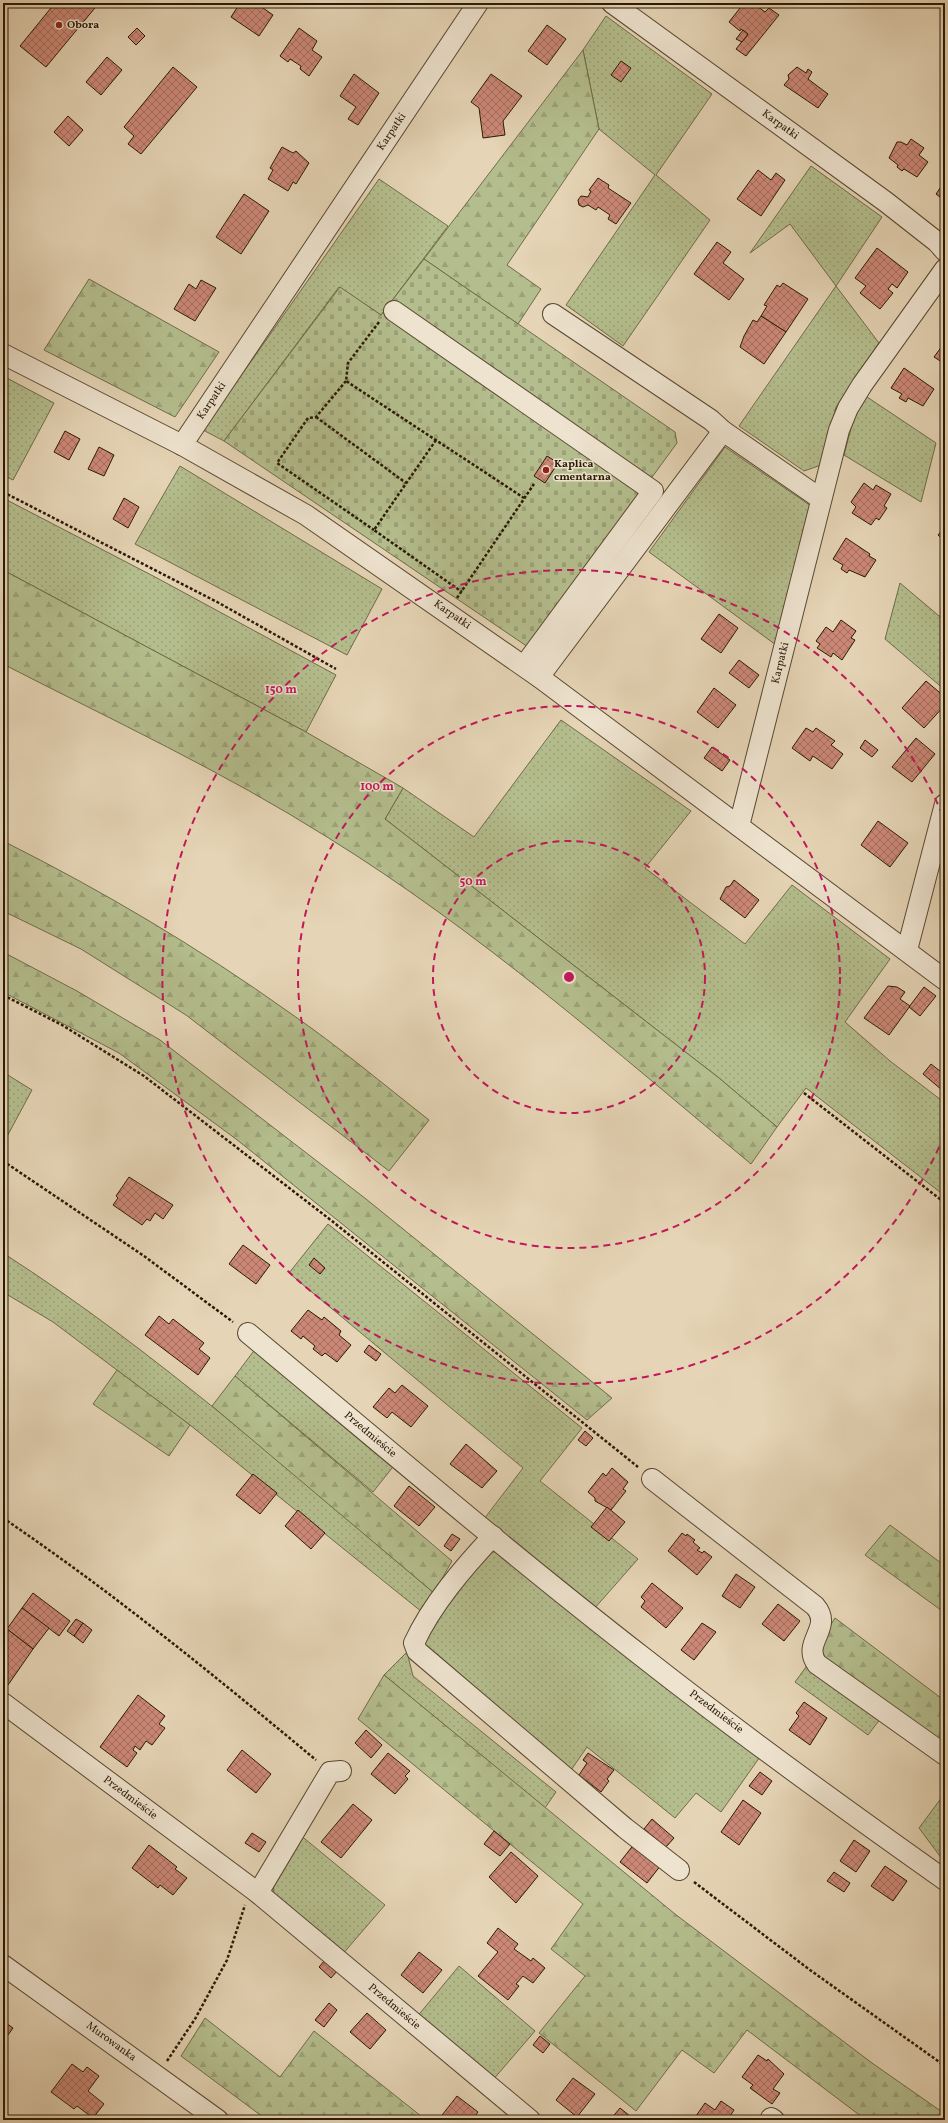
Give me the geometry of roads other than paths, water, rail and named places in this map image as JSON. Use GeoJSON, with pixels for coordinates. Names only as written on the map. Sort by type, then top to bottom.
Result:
{"type":"FeatureCollection","features":[{"type":"Feature","properties":{"kind":"street","name":"Karpatki"},"geometry":{"type":"LineString","coordinates":[[478,3],[182,445],[306,515],[531,671],[945,980]]}},
{"type":"Feature","properties":{"kind":"street","name":"Karpatki"},"geometry":{"type":"LineString","coordinates":[[612,3],[879,197],[937,242],[945,251]]}},
{"type":"Feature","properties":{"kind":"street","name":"Karpatki"},"geometry":{"type":"LineString","coordinates":[[739,826],[839,430],[848,408],[945,269]]}},
{"type":"Feature","properties":{"kind":"street"},"geometry":{"type":"LineString","coordinates":[[394,311],[669,502]]}},
{"type":"Feature","properties":{"kind":"street"},"geometry":{"type":"LineString","coordinates":[[553,314],[711,420],[723,431],[821,499]]}},
{"type":"Feature","properties":{"kind":"street"},"geometry":{"type":"LineString","coordinates":[[3,354],[182,445]]}},
{"type":"Feature","properties":{"kind":"street"},"geometry":{"type":"LineString","coordinates":[[531,671],[669,502],[723,431]]}},
{"type":"Feature","properties":{"kind":"street"},"geometry":{"type":"LineString","coordinates":[[531,671],[652,491]]}},
{"type":"Feature","properties":{"kind":"street"},"geometry":{"type":"LineString","coordinates":[[906,950],[945,804]]}},
{"type":"Feature","properties":{"kind":"street","name":"Przedmieście"},"geometry":{"type":"LineString","coordinates":[[248,1333],[493,1536],[656,1667],[792,1770],[945,1880]]}},
{"type":"Feature","properties":{"kind":"street"},"geometry":{"type":"LineString","coordinates":[[652,1479],[820,1611],[822,1624],[812,1647],[813,1658],[817,1664],[945,1755]]}},
{"type":"Feature","properties":{"kind":"street"},"geometry":{"type":"LineString","coordinates":[[493,1536],[463,1568],[419,1631],[414,1642],[417,1651],[625,1828],[679,1870]]}},
{"type":"Feature","properties":{"kind":"street","name":"Przedmieście"},"geometry":{"type":"LineString","coordinates":[[3,1704],[254,1890],[530,2120]]}},
{"type":"Feature","properties":{"kind":"street"},"geometry":{"type":"LineString","coordinates":[[254,1890],[335,1772]]}},
{"type":"Feature","properties":{"kind":"street","name":"Murowanka"},"geometry":{"type":"LineString","coordinates":[[3,1966],[218,2120]]}},
{"type":"Feature","properties":{"kind":"place","name":"Obora"},"geometry":{"type":"Point","coordinates":[59,25]}},
{"type":"Feature","properties":{"kind":"place","name":"Kaplica cmentarna"},"geometry":{"type":"Point","coordinates":[546,470]}}]}
